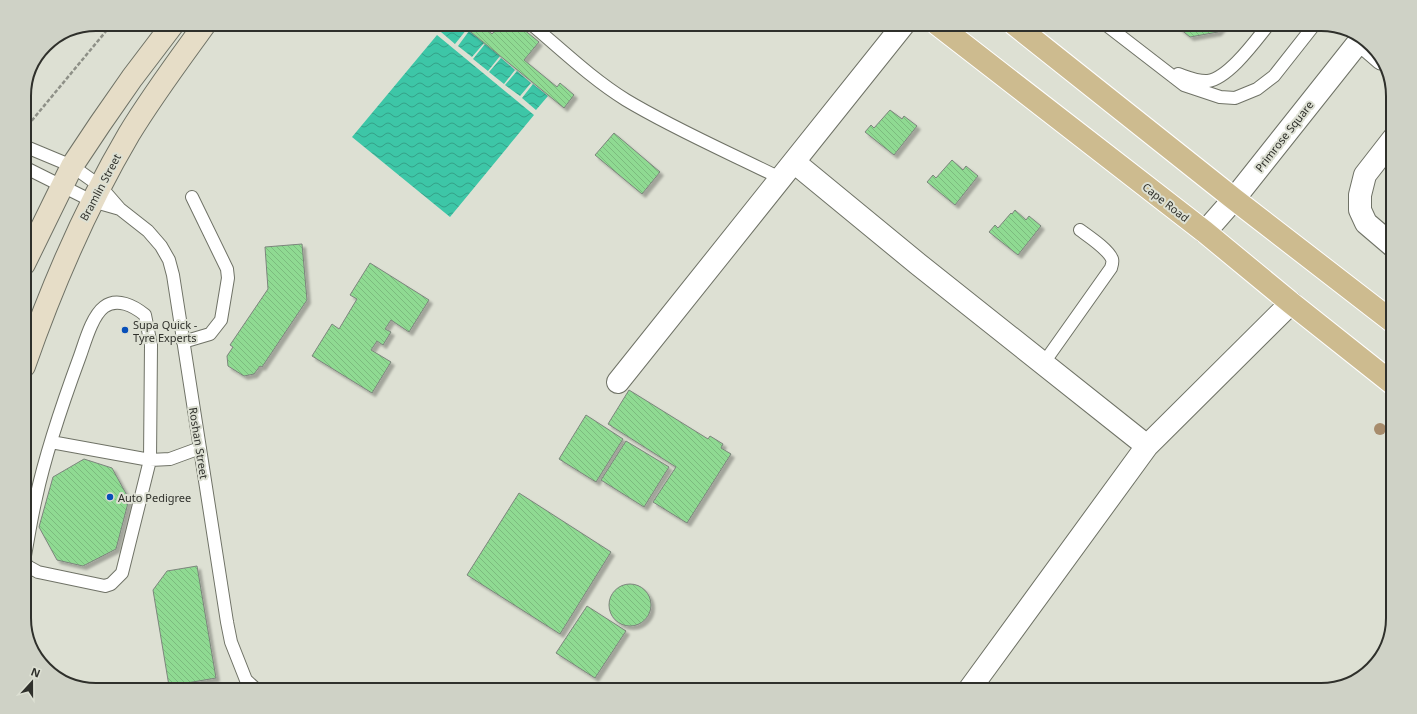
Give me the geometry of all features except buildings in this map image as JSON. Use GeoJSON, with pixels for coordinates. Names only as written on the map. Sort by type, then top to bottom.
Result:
{"type":"FeatureCollection","features":[{"type":"Feature","properties":{"kind":"main road"},"geometry":{"type":"LineString","coordinates":[[31,250],[72,166],[132,78],[168,31]]}},
{"type":"Feature","properties":{"kind":"main road","name":"Bramlin Street"},"geometry":{"type":"LineString","coordinates":[[31,347],[80,227],[96,193],[129,134],[150,101],[200,31]]}},
{"type":"Feature","properties":{"kind":"main road","name":"Cape Road"},"geometry":{"type":"LineString","coordinates":[[946,31],[1205,232],[1291,304],[1386,379]]}},
{"type":"Feature","properties":{"kind":"main road"},"geometry":{"type":"LineString","coordinates":[[1023,31],[1234,200],[1386,317]]}},
{"type":"Feature","properties":{"kind":"street"},"geometry":{"type":"LineString","coordinates":[[618,382],[898,31]]}},
{"type":"Feature","properties":{"kind":"street","name":"Primrose Square"},"geometry":{"type":"LineString","coordinates":[[1205,232],[1234,200],[1353,40]]}},
{"type":"Feature","properties":{"kind":"street"},"geometry":{"type":"LineString","coordinates":[[1386,148],[1365,175],[1360,195],[1360,210],[1366,223],[1386,240]]}},
{"type":"Feature","properties":{"kind":"street"},"geometry":{"type":"LineString","coordinates":[[788,171],[918,264],[1147,446]]}},
{"type":"Feature","properties":{"kind":"street"},"geometry":{"type":"LineString","coordinates":[[974,683],[1147,446],[1291,304]]}},
{"type":"Feature","properties":{"kind":"lane"},"geometry":{"type":"LineString","coordinates":[[539,31],[591,74],[625,99],[657,117],[788,171]]}},
{"type":"Feature","properties":{"kind":"lane"},"geometry":{"type":"LineString","coordinates":[[1115,31],[1184,85],[1220,97],[1235,98],[1257,88],[1274,76],[1309,31]]}},
{"type":"Feature","properties":{"kind":"lane"},"geometry":{"type":"LineString","coordinates":[[1163,69],[1189,78],[1208,81],[1220,77],[1236,64],[1263,31]]}},
{"type":"Feature","properties":{"kind":"lane","name":"Roshan Street"},"geometry":{"type":"LineString","coordinates":[[31,149],[72,166],[96,193],[120,209]]}},
{"type":"Feature","properties":{"kind":"lane"},"geometry":{"type":"LineString","coordinates":[[31,170],[62,186],[96,193]]}},
{"type":"Feature","properties":{"kind":"lane","name":"Roshan Street"},"geometry":{"type":"LineString","coordinates":[[96,193],[120,209],[148,231],[161,246],[169,260],[232,642],[246,680],[249,683]]}},
{"type":"Feature","properties":{"kind":"lane"},"geometry":{"type":"LineString","coordinates":[[183,342],[210,334],[215,329],[221,320],[228,278],[227,269],[192,197]]}},
{"type":"Feature","properties":{"kind":"lane"},"geometry":{"type":"LineString","coordinates":[[1043,364],[1111,268],[1112,259],[1107,252],[1080,230]]}},
{"type":"Feature","properties":{"kind":"lane"},"geometry":{"type":"LineString","coordinates":[[31,524],[36,497],[63,403],[92,324],[103,308],[112,303],[127,304],[144,315],[151,345],[150,460],[122,573],[111,584],[105,586],[38,572],[31,568]]}},
{"type":"Feature","properties":{"kind":"lane"},"geometry":{"type":"LineString","coordinates":[[52,442],[150,460],[170,459],[200,448]]}},
{"type":"Feature","properties":{"kind":"path"},"geometry":{"type":"LineString","coordinates":[[31,122],[106,31]]}},
{"type":"Feature","properties":{"kind":"water"},"geometry":{"type":"Polygon","coordinates":[[[442,31],[465,31],[455,44],[441,32],[442,31]]]}},
{"type":"Feature","properties":{"kind":"water"},"geometry":{"type":"Polygon","coordinates":[[[469,31],[484,43],[472,57],[458,46],[469,31]]]}},
{"type":"Feature","properties":{"kind":"water"},"geometry":{"type":"Polygon","coordinates":[[[437,35],[534,115],[450,217],[352,137],[437,35]]]}},
{"type":"Feature","properties":{"kind":"water"},"geometry":{"type":"Polygon","coordinates":[[[485,44],[500,56],[488,71],[473,59],[485,44]]]}},
{"type":"Feature","properties":{"kind":"water"},"geometry":{"type":"Polygon","coordinates":[[[501,58],[515,70],[504,84],[489,72],[501,58]]]}},
{"type":"Feature","properties":{"kind":"water"},"geometry":{"type":"Polygon","coordinates":[[[517,71],[531,83],[520,96],[505,85],[517,71]]]}},
{"type":"Feature","properties":{"kind":"water"},"geometry":{"type":"Polygon","coordinates":[[[533,84],[548,96],[536,110],[522,98],[533,84]]]}},
{"type":"Feature","properties":{"kind":"place","name":"Supa Quick - Tyre Experts"},"geometry":{"type":"Point","coordinates":[125,330]}},
{"type":"Feature","properties":{"kind":"place","name":"Auto Pedigree"},"geometry":{"type":"Point","coordinates":[110,497]}}]}
